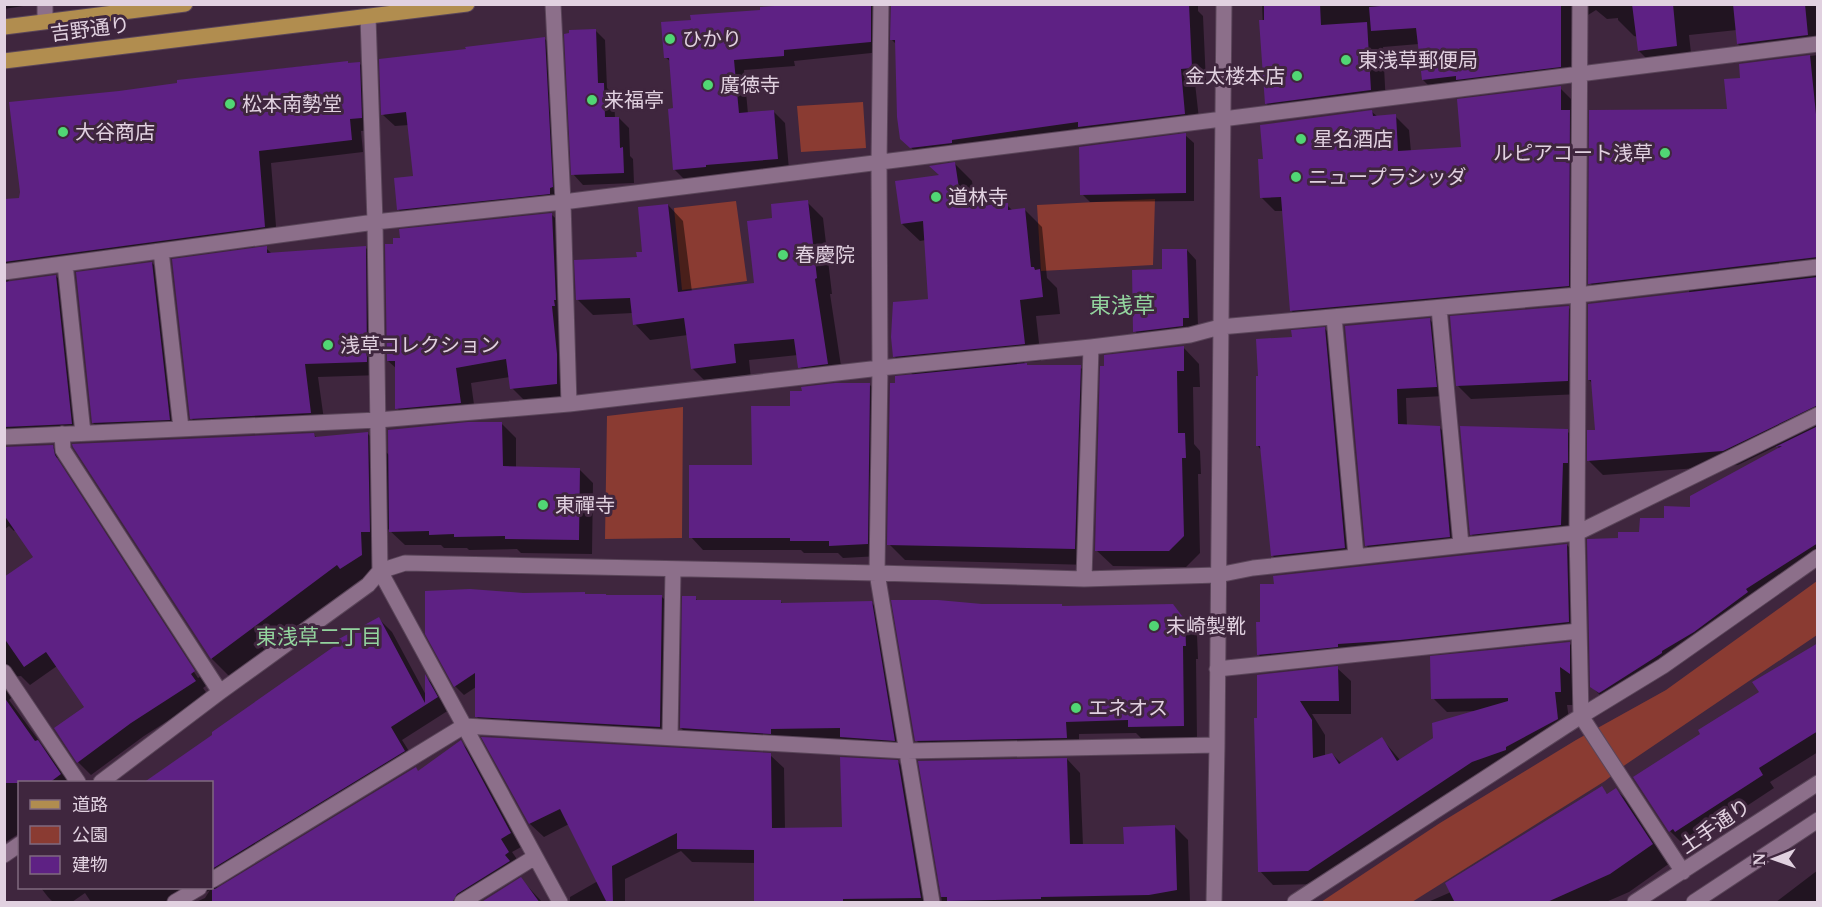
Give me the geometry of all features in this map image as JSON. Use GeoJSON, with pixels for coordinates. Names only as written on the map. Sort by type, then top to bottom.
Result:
{"type":"FeatureCollection","features":[{"type":"Feature","properties":{"kind":"main road","name":"吉野通り"},"geometry":{"type":"LineString","coordinates":[[4,27],[185,4]]}},
{"type":"Feature","properties":{"kind":"main road","name":"吉野通り"},"geometry":{"type":"LineString","coordinates":[[4,61],[467,4]]}},
{"type":"Feature","properties":{"kind":"street"},"geometry":{"type":"LineString","coordinates":[[45,4],[45,21]]}},
{"type":"Feature","properties":{"kind":"street"},"geometry":{"type":"LineString","coordinates":[[553,4],[563,202],[569,404]]}},
{"type":"Feature","properties":{"kind":"street"},"geometry":{"type":"LineString","coordinates":[[880,4],[880,368],[877,573],[932,903]]}},
{"type":"Feature","properties":{"kind":"street"},"geometry":{"type":"LineString","coordinates":[[1214,903],[1224,4]]}},
{"type":"Feature","properties":{"kind":"street"},"geometry":{"type":"LineString","coordinates":[[1580,4],[1577,533],[1581,716],[1683,873]]}},
{"type":"Feature","properties":{"kind":"street"},"geometry":{"type":"LineString","coordinates":[[368,17],[375,222],[380,571],[560,903]]}},
{"type":"Feature","properties":{"kind":"street"},"geometry":{"type":"LineString","coordinates":[[4,272],[375,222],[563,202],[1818,44]]}},
{"type":"Feature","properties":{"kind":"street"},"geometry":{"type":"LineString","coordinates":[[161,251],[181,428]]}},
{"type":"Feature","properties":{"kind":"street"},"geometry":{"type":"LineString","coordinates":[[65,264],[83,433]]}},
{"type":"Feature","properties":{"kind":"street"},"geometry":{"type":"LineString","coordinates":[[4,437],[378,420],[569,404],[880,368],[1091,347],[1190,334],[1220,327],[1578,295],[1818,267]]}},
{"type":"Feature","properties":{"kind":"street"},"geometry":{"type":"LineString","coordinates":[[1439,308],[1461,545]]}},
{"type":"Feature","properties":{"kind":"street"},"geometry":{"type":"LineString","coordinates":[[1334,317],[1356,556]]}},
{"type":"Feature","properties":{"kind":"street"},"geometry":{"type":"LineString","coordinates":[[1084,579],[1091,347]]}},
{"type":"Feature","properties":{"kind":"street"},"geometry":{"type":"LineString","coordinates":[[104,781],[220,692],[368,585],[380,571],[405,563],[1084,579],[1218,575],[1253,568],[1577,533],[1818,414]]}},
{"type":"Feature","properties":{"kind":"street"},"geometry":{"type":"LineString","coordinates":[[62,434],[63,450],[220,692]]}},
{"type":"Feature","properties":{"kind":"street"},"geometry":{"type":"LineString","coordinates":[[1296,903],[1581,716],[1663,666],[1818,556]]}},
{"type":"Feature","properties":{"kind":"street"},"geometry":{"type":"LineString","coordinates":[[670,736],[673,570]]}},
{"type":"Feature","properties":{"kind":"street"},"geometry":{"type":"LineString","coordinates":[[1217,669],[1579,631]]}},
{"type":"Feature","properties":{"kind":"street"},"geometry":{"type":"LineString","coordinates":[[4,672],[77,781]]}},
{"type":"Feature","properties":{"kind":"street"},"geometry":{"type":"LineString","coordinates":[[213,879],[464,726],[907,751],[1217,745]]}},
{"type":"Feature","properties":{"kind":"street","name":"土手通り"},"geometry":{"type":"LineString","coordinates":[[1635,903],[1818,783]]}},
{"type":"Feature","properties":{"kind":"street"},"geometry":{"type":"LineString","coordinates":[[1694,903],[1818,820]]}},
{"type":"Feature","properties":{"kind":"street"},"geometry":{"type":"LineString","coordinates":[[4,855],[18,845]]}},
{"type":"Feature","properties":{"kind":"street"},"geometry":{"type":"LineString","coordinates":[[462,903],[535,857]]}},
{"type":"Feature","properties":{"kind":"street"},"geometry":{"type":"LineString","coordinates":[[175,903],[197,889]]}},
{"type":"Feature","properties":{"kind":"green space"},"geometry":{"type":"Polygon","coordinates":[[[863,102],[866,148],[801,152],[797,106],[863,102]]]}},
{"type":"Feature","properties":{"kind":"green space"},"geometry":{"type":"Polygon","coordinates":[[[1155,199],[1153,265],[1041,271],[1037,205],[1155,199]]]}},
{"type":"Feature","properties":{"kind":"green space"},"geometry":{"type":"Polygon","coordinates":[[[736,201],[747,281],[682,290],[674,208],[736,201]]]}},
{"type":"Feature","properties":{"kind":"green space"},"geometry":{"type":"Polygon","coordinates":[[[683,407],[682,538],[605,539],[607,416],[683,407]]]}},
{"type":"Feature","properties":{"kind":"green space"},"geometry":{"type":"Polygon","coordinates":[[[1817,581],[1817,635],[1625,765],[1605,781],[1412,902],[1321,902],[1440,823],[1576,740],[1666,690],[1817,581]]]}},
{"type":"Feature","properties":{"kind":"building"},"geometry":{"type":"Polygon","coordinates":[[[807,4],[871,4],[871,42],[784,50],[784,56],[734,60],[739,113],[774,110],[778,159],[673,170],[668,109],[673,108],[669,58],[664,58],[661,22],[691,20],[690,15],[807,4]]]}},
{"type":"Feature","properties":{"kind":"building"},"geometry":{"type":"Polygon","coordinates":[[[891,4],[1189,4],[1192,68],[1181,69],[1185,114],[1078,127],[1078,122],[910,148],[900,139],[897,117],[895,40],[890,40],[891,4]]]}},
{"type":"Feature","properties":{"kind":"building"},"geometry":{"type":"Polygon","coordinates":[[[1264,4],[1320,4],[1321,25],[1367,22],[1371,90],[1265,104],[1259,20],[1264,20],[1264,4]]]}},
{"type":"Feature","properties":{"kind":"building"},"geometry":{"type":"Polygon","coordinates":[[[1404,4],[1561,4],[1561,67],[1456,80],[1456,76],[1422,80],[1416,28],[1371,31],[1369,7],[1404,4]]]}},
{"type":"Feature","properties":{"kind":"building"},"geometry":{"type":"Polygon","coordinates":[[[1632,4],[1673,4],[1677,46],[1638,51],[1632,4]]]}},
{"type":"Feature","properties":{"kind":"building"},"geometry":{"type":"Polygon","coordinates":[[[1733,4],[1805,4],[1808,35],[1737,44],[1733,4]]]}},
{"type":"Feature","properties":{"kind":"building"},"geometry":{"type":"Polygon","coordinates":[[[596,29],[598,83],[604,83],[605,117],[619,117],[624,173],[571,175],[564,34],[569,33],[569,30],[596,29]]]}},
{"type":"Feature","properties":{"kind":"building"},"geometry":{"type":"Polygon","coordinates":[[[545,37],[553,187],[550,188],[550,194],[397,210],[394,178],[413,176],[406,112],[381,115],[379,59],[545,37]]]}},
{"type":"Feature","properties":{"kind":"building"},"geometry":{"type":"Polygon","coordinates":[[[1810,55],[1818,134],[1818,257],[1588,284],[1589,110],[1727,109],[1724,79],[1740,78],[1739,64],[1810,55]]]}},
{"type":"Feature","properties":{"kind":"building"},"geometry":{"type":"Polygon","coordinates":[[[348,61],[348,63],[360,62],[362,118],[350,119],[352,140],[259,151],[265,227],[4,262],[4,199],[19,198],[20,192],[9,102],[119,91],[177,83],[177,80],[348,61]]]}},
{"type":"Feature","properties":{"kind":"building"},"geometry":{"type":"Polygon","coordinates":[[[1561,86],[1561,110],[1570,110],[1569,286],[1290,311],[1281,197],[1260,198],[1258,159],[1263,159],[1260,125],[1372,110],[1373,116],[1396,114],[1398,151],[1461,147],[1457,99],[1561,86]]]}},
{"type":"Feature","properties":{"kind":"building"},"geometry":{"type":"Polygon","coordinates":[[[1186,133],[1186,193],[1080,195],[1079,147],[1186,133]]]}},
{"type":"Feature","properties":{"kind":"building"},"geometry":{"type":"Polygon","coordinates":[[[955,162],[962,208],[1008,203],[1008,210],[1025,208],[1031,267],[1035,270],[1040,269],[1043,297],[1020,300],[1025,344],[893,357],[891,337],[893,302],[928,299],[923,221],[901,224],[895,181],[939,175],[929,166],[955,162]]]}},
{"type":"Feature","properties":{"kind":"building"},"geometry":{"type":"Polygon","coordinates":[[[808,200],[817,278],[815,279],[828,364],[798,368],[794,339],[734,344],[736,363],[691,369],[684,318],[633,325],[630,298],[576,300],[574,260],[637,257],[636,252],[642,252],[638,207],[668,204],[678,292],[754,283],[747,221],[772,218],[771,204],[808,200]]]}},
{"type":"Feature","properties":{"kind":"building"},"geometry":{"type":"Polygon","coordinates":[[[552,213],[556,300],[554,300],[555,306],[552,306],[557,354],[557,384],[510,389],[506,359],[456,368],[461,403],[395,409],[395,361],[387,361],[385,244],[393,244],[393,238],[400,238],[399,229],[552,213]]]}},
{"type":"Feature","properties":{"kind":"building"},"geometry":{"type":"Polygon","coordinates":[[[267,246],[267,253],[366,246],[367,362],[305,364],[311,413],[190,419],[172,259],[267,246]]]}},
{"type":"Feature","properties":{"kind":"building"},"geometry":{"type":"Polygon","coordinates":[[[1162,249],[1187,249],[1189,318],[1183,318],[1183,326],[1133,332],[1132,270],[1162,269],[1162,249]]]}},
{"type":"Feature","properties":{"kind":"building"},"geometry":{"type":"Polygon","coordinates":[[[152,262],[170,420],[92,423],[76,272],[152,262]]]}},
{"type":"Feature","properties":{"kind":"building"},"geometry":{"type":"Polygon","coordinates":[[[56,275],[72,424],[4,427],[4,282],[56,275]]]}},
{"type":"Feature","properties":{"kind":"building"},"geometry":{"type":"Polygon","coordinates":[[[1818,277],[1818,405],[1723,451],[1587,461],[1587,430],[1595,430],[1591,380],[1588,380],[1588,304],[1818,277]]]}},
{"type":"Feature","properties":{"kind":"building"},"geometry":{"type":"Polygon","coordinates":[[[1569,306],[1568,381],[1456,386],[1450,316],[1569,306]]]}},
{"type":"Feature","properties":{"kind":"building"},"geometry":{"type":"Polygon","coordinates":[[[1430,318],[1437,387],[1397,389],[1398,424],[1440,426],[1450,537],[1365,546],[1345,326],[1430,318]]]}},
{"type":"Feature","properties":{"kind":"building"},"geometry":{"type":"Polygon","coordinates":[[[1325,327],[1345,548],[1271,556],[1260,446],[1256,446],[1256,376],[1258,376],[1256,339],[1292,337],[1291,330],[1325,327]]]}},
{"type":"Feature","properties":{"kind":"building"},"geometry":{"type":"Polygon","coordinates":[[[1184,346],[1184,371],[1177,371],[1178,433],[1185,433],[1186,458],[1182,458],[1184,536],[1169,551],[1095,551],[1100,366],[1104,366],[1104,355],[1184,346]]]}},
{"type":"Feature","properties":{"kind":"building"},"geometry":{"type":"Polygon","coordinates":[[[1027,363],[1027,365],[1081,365],[1075,549],[887,545],[890,383],[895,383],[895,376],[1027,363]]]}},
{"type":"Feature","properties":{"kind":"building"},"geometry":{"type":"Polygon","coordinates":[[[835,383],[870,383],[868,544],[829,546],[829,541],[790,541],[790,538],[689,538],[689,465],[752,465],[751,406],[790,406],[790,391],[802,391],[801,387],[835,383]]]}},
{"type":"Feature","properties":{"kind":"building"},"geometry":{"type":"Polygon","coordinates":[[[468,422],[502,422],[503,466],[580,468],[579,540],[505,539],[505,536],[454,537],[454,534],[429,535],[429,531],[389,532],[388,430],[468,422]]]}},
{"type":"Feature","properties":{"kind":"building"},"geometry":{"type":"Polygon","coordinates":[[[1460,426],[1568,429],[1568,463],[1563,463],[1561,525],[1470,535],[1460,426]]]}},
{"type":"Feature","properties":{"kind":"building"},"geometry":{"type":"Polygon","coordinates":[[[1818,426],[1818,543],[1746,589],[1748,592],[1694,632],[1604,690],[1599,693],[1590,687],[1587,539],[1618,538],[1618,532],[1639,532],[1640,518],[1664,518],[1664,506],[1690,507],[1690,496],[1782,446],[1775,447],[1818,426]]]}},
{"type":"Feature","properties":{"kind":"building"},"geometry":{"type":"Polygon","coordinates":[[[368,432],[370,532],[361,532],[362,555],[340,569],[337,565],[211,659],[72,444],[314,433],[315,437],[368,432]]]}},
{"type":"Feature","properties":{"kind":"building"},"geometry":{"type":"Polygon","coordinates":[[[53,445],[55,455],[195,671],[191,674],[196,681],[131,723],[77,763],[54,728],[84,707],[46,652],[24,667],[4,638],[4,577],[33,557],[4,515],[4,447],[53,445]]]}},
{"type":"Feature","properties":{"kind":"building"},"geometry":{"type":"Polygon","coordinates":[[[1567,544],[1569,622],[1400,640],[1338,644],[1338,647],[1257,655],[1256,622],[1260,622],[1260,584],[1274,584],[1273,576],[1567,544]]]}},
{"type":"Feature","properties":{"kind":"building"},"geometry":{"type":"Polygon","coordinates":[[[470,589],[523,593],[585,592],[585,594],[606,595],[662,595],[660,727],[475,717],[475,673],[454,687],[425,634],[425,591],[470,589]]]}},
{"type":"Feature","properties":{"kind":"building"},"geometry":{"type":"Polygon","coordinates":[[[682,596],[696,596],[696,600],[781,600],[781,603],[872,601],[895,741],[840,737],[840,728],[771,729],[771,734],[680,728],[682,596]]]}},
{"type":"Feature","properties":{"kind":"building"},"geometry":{"type":"Polygon","coordinates":[[[891,600],[938,600],[982,604],[1062,604],[1062,606],[1173,604],[1185,620],[1184,726],[1128,727],[1128,720],[1066,722],[1067,738],[915,741],[891,600]]]}},
{"type":"Feature","properties":{"kind":"building"},"geometry":{"type":"Polygon","coordinates":[[[379,617],[425,703],[425,674],[438,697],[391,727],[405,751],[213,868],[213,781],[146,781],[339,643],[337,640],[379,617]]]}},
{"type":"Feature","properties":{"kind":"building"},"geometry":{"type":"Polygon","coordinates":[[[1570,642],[1570,674],[1560,667],[1561,692],[1555,692],[1558,719],[1506,747],[1506,750],[1472,762],[1308,871],[1258,872],[1254,718],[1257,718],[1257,675],[1338,666],[1339,701],[1300,701],[1312,720],[1313,758],[1332,753],[1339,764],[1382,737],[1397,761],[1433,738],[1432,723],[1508,701],[1508,698],[1431,699],[1430,656],[1570,642]]]}},
{"type":"Feature","properties":{"kind":"building"},"geometry":{"type":"Polygon","coordinates":[[[1818,643],[1818,731],[1759,768],[1763,775],[1675,832],[1673,829],[1669,832],[1633,777],[1700,734],[1698,730],[1759,692],[1752,682],[1818,643]]]}},
{"type":"Feature","properties":{"kind":"building"},"geometry":{"type":"Polygon","coordinates":[[[4,697],[61,774],[52,781],[4,783],[4,697]]]}},
{"type":"Feature","properties":{"kind":"building"},"geometry":{"type":"Polygon","coordinates":[[[481,737],[771,753],[772,828],[842,827],[840,757],[898,760],[921,898],[843,899],[843,903],[754,902],[754,850],[677,849],[677,833],[612,866],[613,903],[607,903],[560,809],[529,824],[481,737]]]}},
{"type":"Feature","properties":{"kind":"building"},"geometry":{"type":"Polygon","coordinates":[[[461,740],[511,833],[501,839],[509,852],[505,855],[510,861],[457,894],[452,903],[212,903],[212,890],[416,767],[418,771],[461,740]]]}},
{"type":"Feature","properties":{"kind":"building"},"geometry":{"type":"Polygon","coordinates":[[[1067,758],[1070,844],[1124,844],[1123,827],[1175,825],[1177,890],[1149,895],[1041,897],[1041,899],[947,901],[947,897],[941,897],[918,761],[1067,758]]]}},
{"type":"Feature","properties":{"kind":"building"},"geometry":{"type":"Polygon","coordinates":[[[1602,786],[1607,794],[1616,788],[1653,844],[1610,874],[1545,903],[1455,903],[1445,883],[1602,786]]]}},
{"type":"Feature","properties":{"kind":"building"},"geometry":{"type":"Polygon","coordinates":[[[521,877],[540,903],[480,903],[521,877]]]}},
{"type":"Feature","properties":{"kind":"place","name":"ひかり"},"geometry":{"type":"Point","coordinates":[670,39]}},
{"type":"Feature","properties":{"kind":"place","name":"東浅草郵便局"},"geometry":{"type":"Point","coordinates":[1346,60]}},
{"type":"Feature","properties":{"kind":"place","name":"金太楼本店"},"geometry":{"type":"Point","coordinates":[1297,76]}},
{"type":"Feature","properties":{"kind":"place","name":"廣徳寺"},"geometry":{"type":"Point","coordinates":[708,85]}},
{"type":"Feature","properties":{"kind":"place","name":"来福亭"},"geometry":{"type":"Point","coordinates":[592,100]}},
{"type":"Feature","properties":{"kind":"place","name":"松本南勢堂"},"geometry":{"type":"Point","coordinates":[230,104]}},
{"type":"Feature","properties":{"kind":"place","name":"大谷商店"},"geometry":{"type":"Point","coordinates":[63,132]}},
{"type":"Feature","properties":{"kind":"place","name":"星名酒店"},"geometry":{"type":"Point","coordinates":[1301,139]}},
{"type":"Feature","properties":{"kind":"place","name":"ルピアコート浅草"},"geometry":{"type":"Point","coordinates":[1665,153]}},
{"type":"Feature","properties":{"kind":"place","name":"ニュープラシッダ"},"geometry":{"type":"Point","coordinates":[1296,177]}},
{"type":"Feature","properties":{"kind":"place","name":"道林寺"},"geometry":{"type":"Point","coordinates":[936,197]}},
{"type":"Feature","properties":{"kind":"place","name":"春慶院"},"geometry":{"type":"Point","coordinates":[783,255]}},
{"type":"Feature","properties":{"kind":"place","name":"浅草コレクション"},"geometry":{"type":"Point","coordinates":[328,345]}},
{"type":"Feature","properties":{"kind":"place","name":"東禪寺"},"geometry":{"type":"Point","coordinates":[543,505]}},
{"type":"Feature","properties":{"kind":"place","name":"末崎製靴"},"geometry":{"type":"Point","coordinates":[1154,626]}},
{"type":"Feature","properties":{"kind":"place","name":"エネオス"},"geometry":{"type":"Point","coordinates":[1076,708]}},
{"type":"Feature","properties":{"kind":"district","name":"東浅草"},"geometry":{"type":"Point","coordinates":[1122,305]}},
{"type":"Feature","properties":{"kind":"district","name":"東浅草二丁目"},"geometry":{"type":"Point","coordinates":[319,637]}}]}
